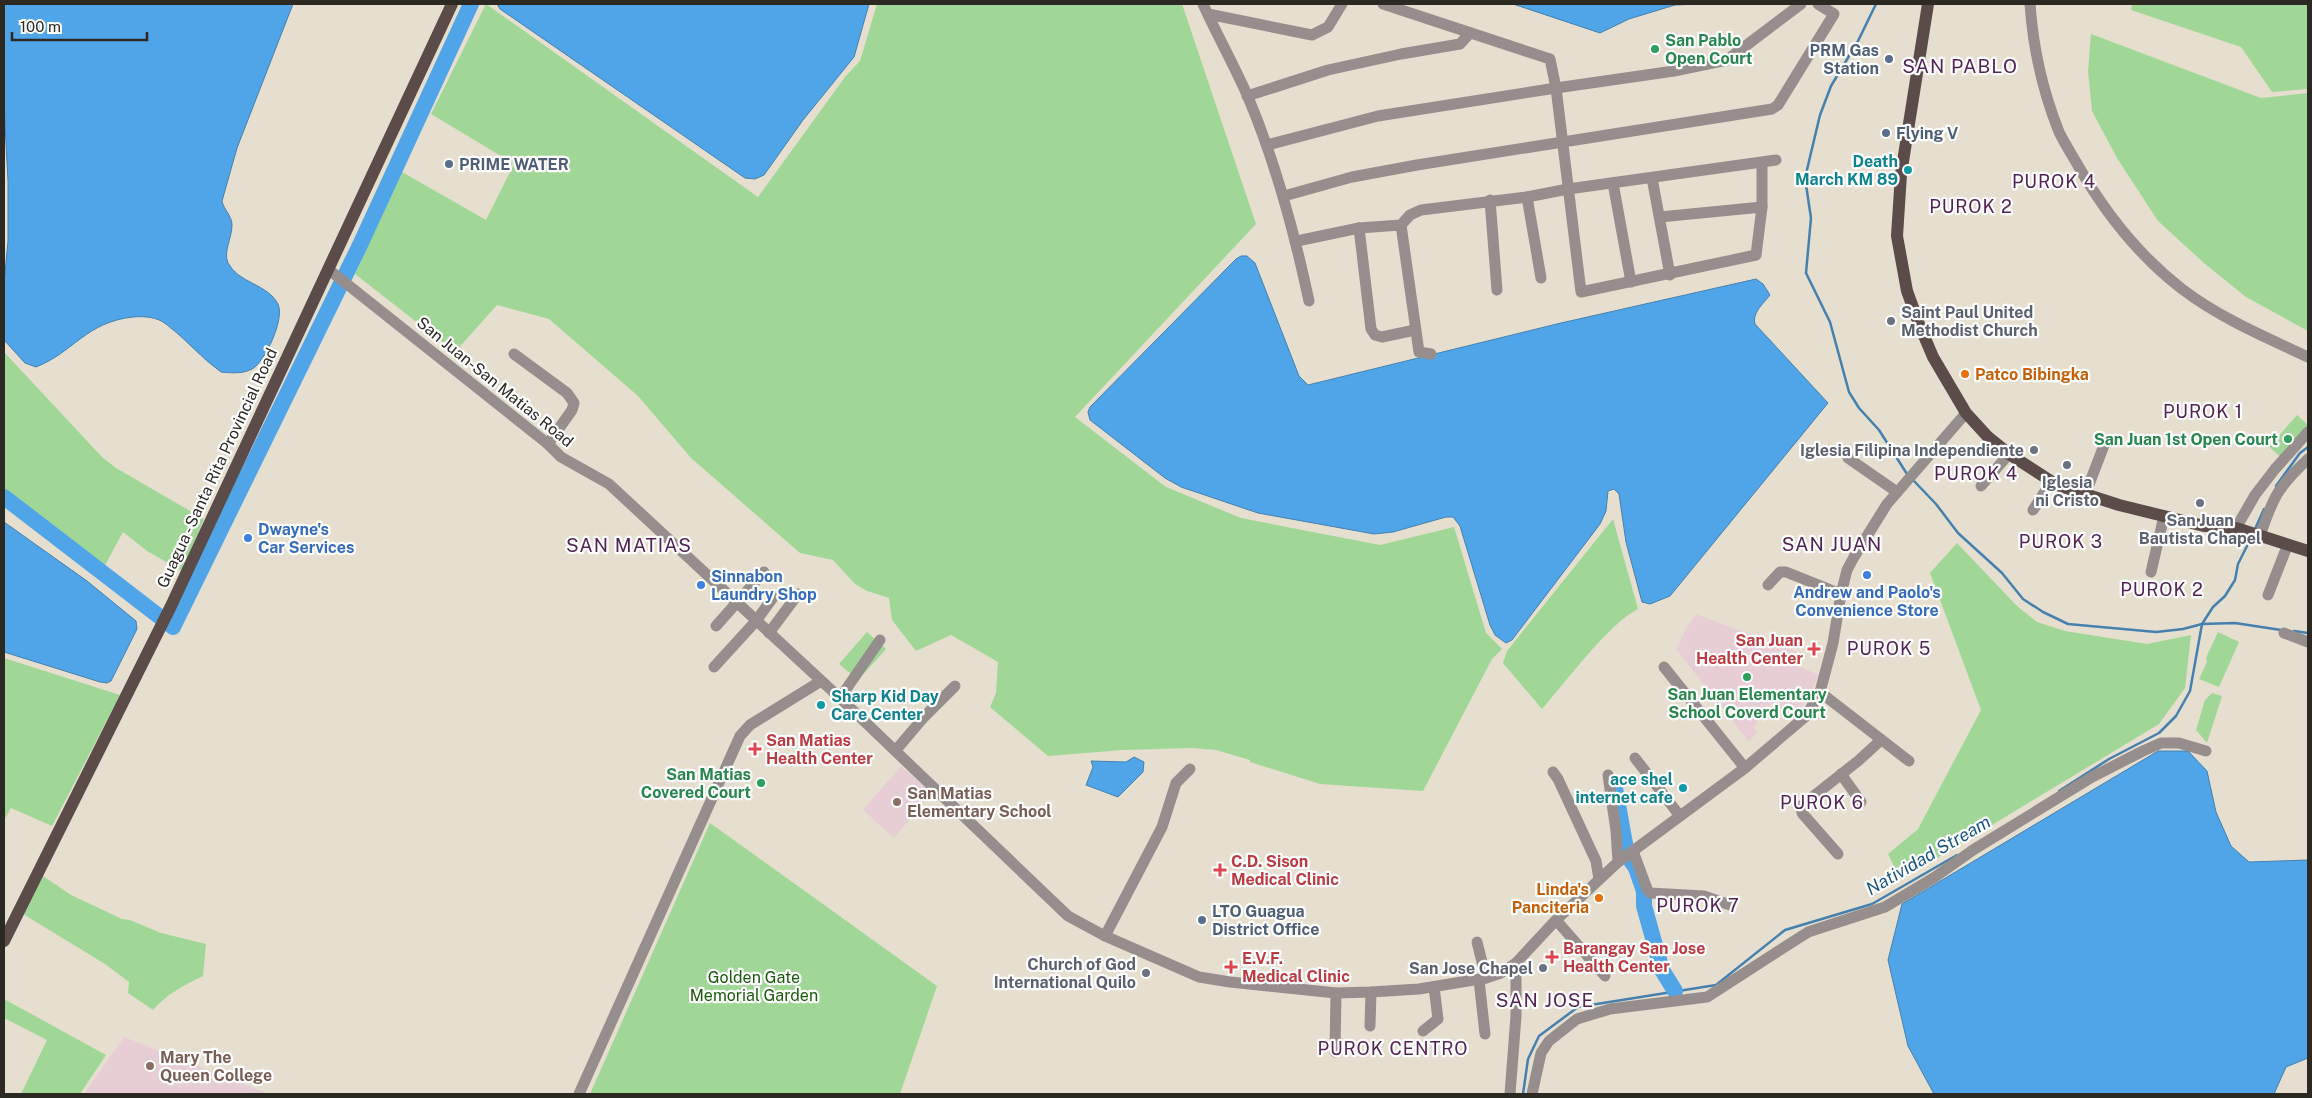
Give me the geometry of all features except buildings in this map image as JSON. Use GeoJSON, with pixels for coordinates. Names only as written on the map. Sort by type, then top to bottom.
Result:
{"type":"FeatureCollection","features":[{"type":"Feature","properties":{"kind":"main road","name":"Guagua - Santa Rita Provincial Road"},"geometry":{"type":"LineString","coordinates":[[4,941],[162,625],[332,272],[452,4]]}},
{"type":"Feature","properties":{"kind":"main road"},"geometry":{"type":"LineString","coordinates":[[1928,4],[1901,174],[1897,236],[1910,299],[1934,357],[1966,413],[1988,437],[2009,454],[2051,482],[2085,494],[2204,526],[2236,528],[2308,551]]}},
{"type":"Feature","properties":{"kind":"street"},"geometry":{"type":"LineString","coordinates":[[1206,9],[1312,35],[1328,27],[1342,4]]}},
{"type":"Feature","properties":{"kind":"street"},"geometry":{"type":"LineString","coordinates":[[1383,4],[1550,60],[1564,142],[1581,292],[1670,275],[1756,255],[1762,207],[1762,162]]}},
{"type":"Feature","properties":{"kind":"street"},"geometry":{"type":"LineString","coordinates":[[1267,145],[1378,116],[1556,88],[1674,72],[1727,60],[1801,4]]}},
{"type":"Feature","properties":{"kind":"street"},"geometry":{"type":"LineString","coordinates":[[1284,196],[1352,177],[1772,109],[1778,106],[1834,14],[1818,4]]}},
{"type":"Feature","properties":{"kind":"street"},"geometry":{"type":"LineString","coordinates":[[2030,4],[2038,65],[2060,133],[2086,179],[2115,222],[2151,262],[2182,289],[2212,309],[2261,336],[2308,356]]}},
{"type":"Feature","properties":{"kind":"street"},"geometry":{"type":"LineString","coordinates":[[1206,9],[1248,96],[1267,145],[1297,241],[1309,301]]}},
{"type":"Feature","properties":{"kind":"street"},"geometry":{"type":"LineString","coordinates":[[1248,96],[1328,70],[1401,54],[1460,44],[1470,33]]}},
{"type":"Feature","properties":{"kind":"street"},"geometry":{"type":"LineString","coordinates":[[1297,241],[1359,228],[1401,225],[1410,215],[1421,210],[1490,200],[1527,198],[1568,189],[1776,160]]}},
{"type":"Feature","properties":{"kind":"street"},"geometry":{"type":"LineString","coordinates":[[1652,178],[1670,275]]}},
{"type":"Feature","properties":{"kind":"street"},"geometry":{"type":"LineString","coordinates":[[1613,183],[1631,282]]}},
{"type":"Feature","properties":{"kind":"street"},"geometry":{"type":"LineString","coordinates":[[1527,198],[1541,278]]}},
{"type":"Feature","properties":{"kind":"street"},"geometry":{"type":"LineString","coordinates":[[1490,200],[1497,290]]}},
{"type":"Feature","properties":{"kind":"street"},"geometry":{"type":"LineString","coordinates":[[1660,217],[1762,207]]}},
{"type":"Feature","properties":{"kind":"street"},"geometry":{"type":"LineString","coordinates":[[1401,225],[1419,352],[1431,354]]}},
{"type":"Feature","properties":{"kind":"street"},"geometry":{"type":"LineString","coordinates":[[1359,228],[1371,329],[1375,335],[1382,337],[1415,330]]}},
{"type":"Feature","properties":{"kind":"street","name":"San Juan-San Matias Road"},"geometry":{"type":"LineString","coordinates":[[332,272],[548,444],[561,457],[610,484],[768,633],[896,750],[1068,916],[1105,936],[1199,977],[1290,989],[1336,993],[1434,987],[1482,979],[1501,973],[1516,964]]}},
{"type":"Feature","properties":{"kind":"street"},"geometry":{"type":"LineString","coordinates":[[514,354],[567,393],[574,403],[572,410],[548,444]]}},
{"type":"Feature","properties":{"kind":"street"},"geometry":{"type":"LineString","coordinates":[[1510,1094],[1516,1016],[1516,964],[1556,920],[1599,879],[1625,857],[1746,768],[1801,721],[1814,705],[1820,692],[1833,643],[1847,570],[1878,517],[1900,487],[1966,413]]}},
{"type":"Feature","properties":{"kind":"street"},"geometry":{"type":"LineString","coordinates":[[2236,528],[2255,495],[2308,432]]}},
{"type":"Feature","properties":{"kind":"street"},"geometry":{"type":"LineString","coordinates":[[2085,494],[2106,440]]}},
{"type":"Feature","properties":{"kind":"street"},"geometry":{"type":"LineString","coordinates":[[1981,486],[2009,454]]}},
{"type":"Feature","properties":{"kind":"street"},"geometry":{"type":"LineString","coordinates":[[1848,458],[1900,487]]}},
{"type":"Feature","properties":{"kind":"street"},"geometry":{"type":"LineString","coordinates":[[2256,535],[2276,494],[2286,480],[2308,459]]}},
{"type":"Feature","properties":{"kind":"street"},"geometry":{"type":"LineString","coordinates":[[2033,510],[2051,482]]}},
{"type":"Feature","properties":{"kind":"street"},"geometry":{"type":"LineString","coordinates":[[2151,572],[2164,516]]}},
{"type":"Feature","properties":{"kind":"street"},"geometry":{"type":"LineString","coordinates":[[2268,595],[2288,544]]}},
{"type":"Feature","properties":{"kind":"street"},"geometry":{"type":"LineString","coordinates":[[716,626],[764,572]]}},
{"type":"Feature","properties":{"kind":"street"},"geometry":{"type":"LineString","coordinates":[[1768,585],[1780,572],[1786,572],[1841,594]]}},
{"type":"Feature","properties":{"kind":"street"},"geometry":{"type":"LineString","coordinates":[[768,633],[798,594]]}},
{"type":"Feature","properties":{"kind":"street"},"geometry":{"type":"LineString","coordinates":[[714,666],[756,621],[774,596]]}},
{"type":"Feature","properties":{"kind":"street"},"geometry":{"type":"LineString","coordinates":[[2284,634],[2308,642]]}},
{"type":"Feature","properties":{"kind":"street"},"geometry":{"type":"LineString","coordinates":[[840,698],[880,640]]}},
{"type":"Feature","properties":{"kind":"street"},"geometry":{"type":"LineString","coordinates":[[1664,667],[1746,768]]}},
{"type":"Feature","properties":{"kind":"street"},"geometry":{"type":"LineString","coordinates":[[579,1094],[740,736],[750,725],[821,681]]}},
{"type":"Feature","properties":{"kind":"street"},"geometry":{"type":"LineString","coordinates":[[896,750],[924,717],[955,686]]}},
{"type":"Feature","properties":{"kind":"street"},"geometry":{"type":"LineString","coordinates":[[1820,692],[1909,761]]}},
{"type":"Feature","properties":{"kind":"street"},"geometry":{"type":"LineString","coordinates":[[1838,854],[1800,809],[1804,802],[1881,740]]}},
{"type":"Feature","properties":{"kind":"street"},"geometry":{"type":"LineString","coordinates":[[1532,1094],[1541,1053],[1549,1041],[1577,1019],[1610,1008],[1707,996],[1748,972],[1808,932],[1885,907],[1935,877],[1990,839],[2092,777],[2143,751],[2161,743],[2179,743],[2206,751]]}},
{"type":"Feature","properties":{"kind":"street"},"geometry":{"type":"LineString","coordinates":[[1635,758],[1680,816]]}},
{"type":"Feature","properties":{"kind":"street"},"geometry":{"type":"LineString","coordinates":[[1105,936],[1162,827],[1176,783],[1190,769]]}},
{"type":"Feature","properties":{"kind":"street"},"geometry":{"type":"LineString","coordinates":[[1553,772],[1596,861],[1599,879]]}},
{"type":"Feature","properties":{"kind":"street"},"geometry":{"type":"LineString","coordinates":[[1608,774],[1616,831],[1625,857],[1650,893],[1704,896],[1730,905]]}},
{"type":"Feature","properties":{"kind":"street"},"geometry":{"type":"LineString","coordinates":[[1841,774],[1861,802]]}},
{"type":"Feature","properties":{"kind":"street"},"geometry":{"type":"LineString","coordinates":[[1556,920],[1605,976]]}},
{"type":"Feature","properties":{"kind":"street"},"geometry":{"type":"LineString","coordinates":[[1477,942],[1482,979],[1485,1034]]}},
{"type":"Feature","properties":{"kind":"street"},"geometry":{"type":"LineString","coordinates":[[1422,1031],[1438,1019],[1434,987]]}},
{"type":"Feature","properties":{"kind":"street"},"geometry":{"type":"LineString","coordinates":[[1370,1026],[1371,992]]}},
{"type":"Feature","properties":{"kind":"street"},"geometry":{"type":"LineString","coordinates":[[1335,1052],[1336,993]]}},
{"type":"Feature","properties":{"kind":"shaded area"},"geometry":{"type":"Polygon","coordinates":[[[1696,614],[1803,654],[1798,666],[1819,675],[1796,718],[1772,702],[1753,728],[1757,732],[1749,742],[1676,649],[1686,628],[1696,614]]]}},
{"type":"Feature","properties":{"kind":"shaded area","name":"San Matias Elementary School"},"geometry":{"type":"Polygon","coordinates":[[[901,766],[932,793],[894,838],[863,810],[901,766]]]}},
{"type":"Feature","properties":{"kind":"shaded area","name":"Mary The Queen College"},"geometry":{"type":"Polygon","coordinates":[[[124,1037],[269,1094],[84,1094],[124,1037]]]}},
{"type":"Feature","properties":{"kind":"green space"},"geometry":{"type":"Polygon","coordinates":[[[486,4],[758,197],[845,77],[860,61],[877,4],[1182,4],[1256,224],[1075,417],[1166,487],[1241,518],[1380,545],[1454,527],[1486,633],[1502,649],[1492,659],[1423,791],[1320,784],[1216,750],[1192,748],[1123,750],[1048,756],[990,707],[996,693],[998,662],[951,635],[916,651],[892,620],[889,598],[867,591],[855,584],[833,560],[800,553],[691,458],[638,396],[549,319],[497,305],[455,352],[355,274],[402,172],[486,220],[514,164],[431,114],[486,4]]]}},
{"type":"Feature","properties":{"kind":"green space"},"geometry":{"type":"Polygon","coordinates":[[[2132,4],[2308,4],[2308,89],[2272,92],[2241,47],[2131,10],[2132,4]]]}},
{"type":"Feature","properties":{"kind":"green space"},"geometry":{"type":"Polygon","coordinates":[[[2091,34],[2261,98],[2308,93],[2308,331],[2246,297],[2205,264],[2158,221],[2117,158],[2092,111],[2088,71],[2091,34]]]}},
{"type":"Feature","properties":{"kind":"green space"},"geometry":{"type":"Polygon","coordinates":[[[4,352],[102,457],[116,468],[204,519],[182,571],[147,551],[123,532],[104,567],[4,494],[4,352]]]}},
{"type":"Feature","properties":{"kind":"green space","name":"San Juan 1st Open Court"},"geometry":{"type":"Polygon","coordinates":[[[2297,415],[2308,425],[2308,431],[2283,459],[2269,447],[2297,415]]]}},
{"type":"Feature","properties":{"kind":"green space"},"geometry":{"type":"Polygon","coordinates":[[[1613,519],[1638,609],[1626,616],[1601,640],[1542,709],[1503,663],[1507,651],[1613,519]]]}},
{"type":"Feature","properties":{"kind":"green space"},"geometry":{"type":"Polygon","coordinates":[[[1957,543],[2017,606],[2037,622],[2065,631],[2147,644],[2191,635],[2185,688],[2159,724],[1901,880],[1888,854],[1918,829],[1981,710],[1930,573],[1957,543]]]}},
{"type":"Feature","properties":{"kind":"green space"},"geometry":{"type":"Polygon","coordinates":[[[867,632],[886,649],[858,680],[839,664],[867,632]]]}},
{"type":"Feature","properties":{"kind":"green space"},"geometry":{"type":"Polygon","coordinates":[[[2218,632],[2239,642],[2219,687],[2199,679],[2218,632]]]}},
{"type":"Feature","properties":{"kind":"green space"},"geometry":{"type":"Polygon","coordinates":[[[4,658],[120,695],[52,826],[11,808],[4,820],[4,658]]]}},
{"type":"Feature","properties":{"kind":"green space"},"geometry":{"type":"Polygon","coordinates":[[[2212,693],[2222,696],[2207,743],[2196,730],[2205,700],[2212,693]]]}},
{"type":"Feature","properties":{"kind":"green space","name":"Golden Gate Memorial Garden"},"geometry":{"type":"Polygon","coordinates":[[[710,823],[937,986],[900,1094],[590,1094],[710,823]]]}},
{"type":"Feature","properties":{"kind":"green space"},"geometry":{"type":"Polygon","coordinates":[[[43,876],[71,895],[122,919],[130,920],[161,933],[206,944],[203,976],[176,990],[153,1010],[128,993],[129,982],[105,964],[23,914],[43,876]]]}},
{"type":"Feature","properties":{"kind":"green space"},"geometry":{"type":"Polygon","coordinates":[[[4,999],[106,1055],[80,1094],[21,1094],[47,1040],[4,1018],[4,999]]]}},
{"type":"Feature","properties":{"kind":"water"},"geometry":{"type":"Polygon","coordinates":[[[4,4],[293,4],[237,148],[222,201],[232,225],[227,250],[228,263],[239,275],[267,292],[278,304],[279,320],[268,349],[263,358],[252,369],[233,373],[221,372],[166,324],[155,318],[133,317],[103,325],[61,354],[36,367],[25,363],[4,340],[4,284],[8,241],[8,181],[4,106],[4,4]]]}},
{"type":"Feature","properties":{"kind":"water"},"geometry":{"type":"Polygon","coordinates":[[[497,4],[869,4],[854,57],[803,120],[764,175],[755,179],[745,178],[500,9],[497,4]]]}},
{"type":"Feature","properties":{"kind":"water"},"geometry":{"type":"Polygon","coordinates":[[[1513,4],[1701,4],[1675,5],[1629,19],[1600,33],[1513,4]]]}},
{"type":"Feature","properties":{"kind":"water"},"geometry":{"type":"Polygon","coordinates":[[[1241,256],[1247,256],[1255,263],[1299,376],[1308,385],[1561,323],[1756,279],[1763,284],[1770,295],[1757,312],[1754,320],[1755,324],[1828,403],[1670,596],[1650,604],[1642,602],[1626,542],[1619,494],[1614,489],[1608,491],[1606,511],[1600,524],[1512,640],[1506,643],[1495,635],[1490,625],[1460,526],[1453,517],[1446,517],[1393,532],[1374,534],[1258,513],[1181,487],[1165,478],[1090,420],[1088,412],[1090,407],[1241,256]]]}},
{"type":"Feature","properties":{"kind":"water"},"geometry":{"type":"Polygon","coordinates":[[[4,522],[87,581],[136,621],[137,629],[111,681],[107,683],[100,682],[4,652],[4,522]]]}},
{"type":"Feature","properties":{"kind":"water"},"geometry":{"type":"Polygon","coordinates":[[[2158,751],[2188,751],[2207,771],[2216,812],[2231,846],[2249,862],[2308,860],[2308,1058],[2286,1067],[2274,1094],[1934,1094],[1908,1046],[1888,960],[1902,904],[2158,751]]]}},
{"type":"Feature","properties":{"kind":"water"},"geometry":{"type":"Polygon","coordinates":[[[1134,757],[1144,762],[1143,772],[1118,797],[1086,785],[1093,767],[1091,761],[1126,762],[1134,757]]]}},
{"type":"Feature","properties":{"kind":"waterway"},"geometry":{"type":"LineString","coordinates":[[4,497],[173,627],[360,245],[471,4]]}},
{"type":"Feature","properties":{"kind":"waterway"},"geometry":{"type":"LineString","coordinates":[[1876,4],[1858,41],[1831,86],[1820,115],[1805,178],[1811,218],[1806,273],[1830,322],[1849,392],[1859,408],[1879,430],[1907,474]]}},
{"type":"Feature","properties":{"kind":"waterway"},"geometry":{"type":"LineString","coordinates":[[2276,486],[2300,453],[2308,447]]}},
{"type":"Feature","properties":{"kind":"waterway"},"geometry":{"type":"LineString","coordinates":[[1913,480],[1936,504],[1958,533],[2002,573],[2023,599],[2043,612],[2068,624],[2156,632],[2183,629],[2202,624],[2235,623],[2281,630]]}},
{"type":"Feature","properties":{"kind":"waterway"},"geometry":{"type":"LineString","coordinates":[[2255,529],[2264,509]]}},
{"type":"Feature","properties":{"kind":"waterway","name":"Natividad Stream"},"geometry":{"type":"LineString","coordinates":[[2059,791],[2109,759],[2159,733],[2176,716],[2190,691],[2202,624],[2213,607],[2225,596],[2235,580],[2238,564],[2252,536]]}},
{"type":"Feature","properties":{"kind":"waterway"},"geometry":{"type":"LineString","coordinates":[[2294,631],[2308,633]]}},
{"type":"Feature","properties":{"kind":"waterway"},"geometry":{"type":"LineString","coordinates":[[1615,788],[1627,855],[1636,868],[1644,891],[1644,906],[1662,970],[1675,991]]}},
{"type":"Feature","properties":{"kind":"waterway","name":"Natividad Stream"},"geometry":{"type":"LineString","coordinates":[[1523,1094],[1528,1059],[1539,1036],[1578,1007],[1716,985],[1785,930],[1872,904],[1957,855]]}},
{"type":"Feature","properties":{"kind":"place","name":"San Pablo Open Court"},"geometry":{"type":"Point","coordinates":[1655,49]}},
{"type":"Feature","properties":{"kind":"place","name":"PRM Gas Station"},"geometry":{"type":"Point","coordinates":[1889,59]}},
{"type":"Feature","properties":{"kind":"place","name":"Flying V"},"geometry":{"type":"Point","coordinates":[1886,133]}},
{"type":"Feature","properties":{"kind":"place","name":"PRIME WATER"},"geometry":{"type":"Point","coordinates":[449,164]}},
{"type":"Feature","properties":{"kind":"place","name":"Death March KM 89"},"geometry":{"type":"Point","coordinates":[1908,170]}},
{"type":"Feature","properties":{"kind":"place","name":"Saint Paul United Methodist Church"},"geometry":{"type":"Point","coordinates":[1891,321]}},
{"type":"Feature","properties":{"kind":"place","name":"Patco Bibingka"},"geometry":{"type":"Point","coordinates":[1965,374]}},
{"type":"Feature","properties":{"kind":"place","name":"San Juan 1st Open Court"},"geometry":{"type":"Point","coordinates":[2288,439]}},
{"type":"Feature","properties":{"kind":"place","name":"Iglesia Filipina Independiente"},"geometry":{"type":"Point","coordinates":[2034,450]}},
{"type":"Feature","properties":{"kind":"place","name":"Iglesia ni Cristo"},"geometry":{"type":"Point","coordinates":[2067,465]}},
{"type":"Feature","properties":{"kind":"place","name":"San Juan Bautista Chapel"},"geometry":{"type":"Point","coordinates":[2200,503]}},
{"type":"Feature","properties":{"kind":"place","name":"Dwayne's Car Services"},"geometry":{"type":"Point","coordinates":[248,538]}},
{"type":"Feature","properties":{"kind":"place","name":"Andrew and Paolo's Convenience Store"},"geometry":{"type":"Point","coordinates":[1867,575]}},
{"type":"Feature","properties":{"kind":"place","name":"Sinnabon Laundry Shop"},"geometry":{"type":"Point","coordinates":[701,585]}},
{"type":"Feature","properties":{"kind":"place","name":"San Juan Health Center"},"geometry":{"type":"Point","coordinates":[1814,649]}},
{"type":"Feature","properties":{"kind":"place","name":"San Juan Elementary School Coverd Court"},"geometry":{"type":"Point","coordinates":[1747,677]}},
{"type":"Feature","properties":{"kind":"place","name":"Sharp Kid Day Care Center"},"geometry":{"type":"Point","coordinates":[821,705]}},
{"type":"Feature","properties":{"kind":"place","name":"San Matias Health Center"},"geometry":{"type":"Point","coordinates":[755,749]}},
{"type":"Feature","properties":{"kind":"place","name":"San Matias Covered Court"},"geometry":{"type":"Point","coordinates":[761,783]}},
{"type":"Feature","properties":{"kind":"place","name":"ace shel internet cafe"},"geometry":{"type":"Point","coordinates":[1683,788]}},
{"type":"Feature","properties":{"kind":"place","name":"San Matias Elementary School"},"geometry":{"type":"Point","coordinates":[897,802]}},
{"type":"Feature","properties":{"kind":"place","name":"C.D. Sison Medical Clinic"},"geometry":{"type":"Point","coordinates":[1220,870]}},
{"type":"Feature","properties":{"kind":"place","name":"Linda's Panciteria"},"geometry":{"type":"Point","coordinates":[1599,898]}},
{"type":"Feature","properties":{"kind":"place","name":"LTO Guagua District Office"},"geometry":{"type":"Point","coordinates":[1202,920]}},
{"type":"Feature","properties":{"kind":"place","name":"Barangay San Jose Health Center"},"geometry":{"type":"Point","coordinates":[1552,957]}},
{"type":"Feature","properties":{"kind":"place","name":"E.V.F. Medical Clinic"},"geometry":{"type":"Point","coordinates":[1231,967]}},
{"type":"Feature","properties":{"kind":"place","name":"San Jose Chapel"},"geometry":{"type":"Point","coordinates":[1543,968]}},
{"type":"Feature","properties":{"kind":"place","name":"Church of God International Quilo"},"geometry":{"type":"Point","coordinates":[1146,973]}},
{"type":"Feature","properties":{"kind":"place","name":"Mary The Queen College"},"geometry":{"type":"Point","coordinates":[150,1066]}},
{"type":"Feature","properties":{"kind":"district","name":"SAN PABLO"},"geometry":{"type":"Point","coordinates":[1960,66]}},
{"type":"Feature","properties":{"kind":"district","name":"PUROK 4"},"geometry":{"type":"Point","coordinates":[2054,181]}},
{"type":"Feature","properties":{"kind":"district","name":"PUROK 2"},"geometry":{"type":"Point","coordinates":[1971,206]}},
{"type":"Feature","properties":{"kind":"district","name":"PUROK 1"},"geometry":{"type":"Point","coordinates":[2203,411]}},
{"type":"Feature","properties":{"kind":"district","name":"PUROK 4"},"geometry":{"type":"Point","coordinates":[1976,473]}},
{"type":"Feature","properties":{"kind":"district","name":"PUROK 3"},"geometry":{"type":"Point","coordinates":[2061,541]}},
{"type":"Feature","properties":{"kind":"district","name":"SAN JUAN"},"geometry":{"type":"Point","coordinates":[1832,544]}},
{"type":"Feature","properties":{"kind":"district","name":"SAN MATIAS"},"geometry":{"type":"Point","coordinates":[629,545]}},
{"type":"Feature","properties":{"kind":"district","name":"PUROK 2"},"geometry":{"type":"Point","coordinates":[2162,589]}},
{"type":"Feature","properties":{"kind":"district","name":"PUROK 5"},"geometry":{"type":"Point","coordinates":[1889,648]}},
{"type":"Feature","properties":{"kind":"district","name":"PUROK 6"},"geometry":{"type":"Point","coordinates":[1822,802]}},
{"type":"Feature","properties":{"kind":"district","name":"PUROK 7"},"geometry":{"type":"Point","coordinates":[1698,905]}},
{"type":"Feature","properties":{"kind":"district","name":"SAN JOSE"},"geometry":{"type":"Point","coordinates":[1545,1000]}},
{"type":"Feature","properties":{"kind":"district","name":"PUROK CENTRO"},"geometry":{"type":"Point","coordinates":[1393,1048]}}]}
